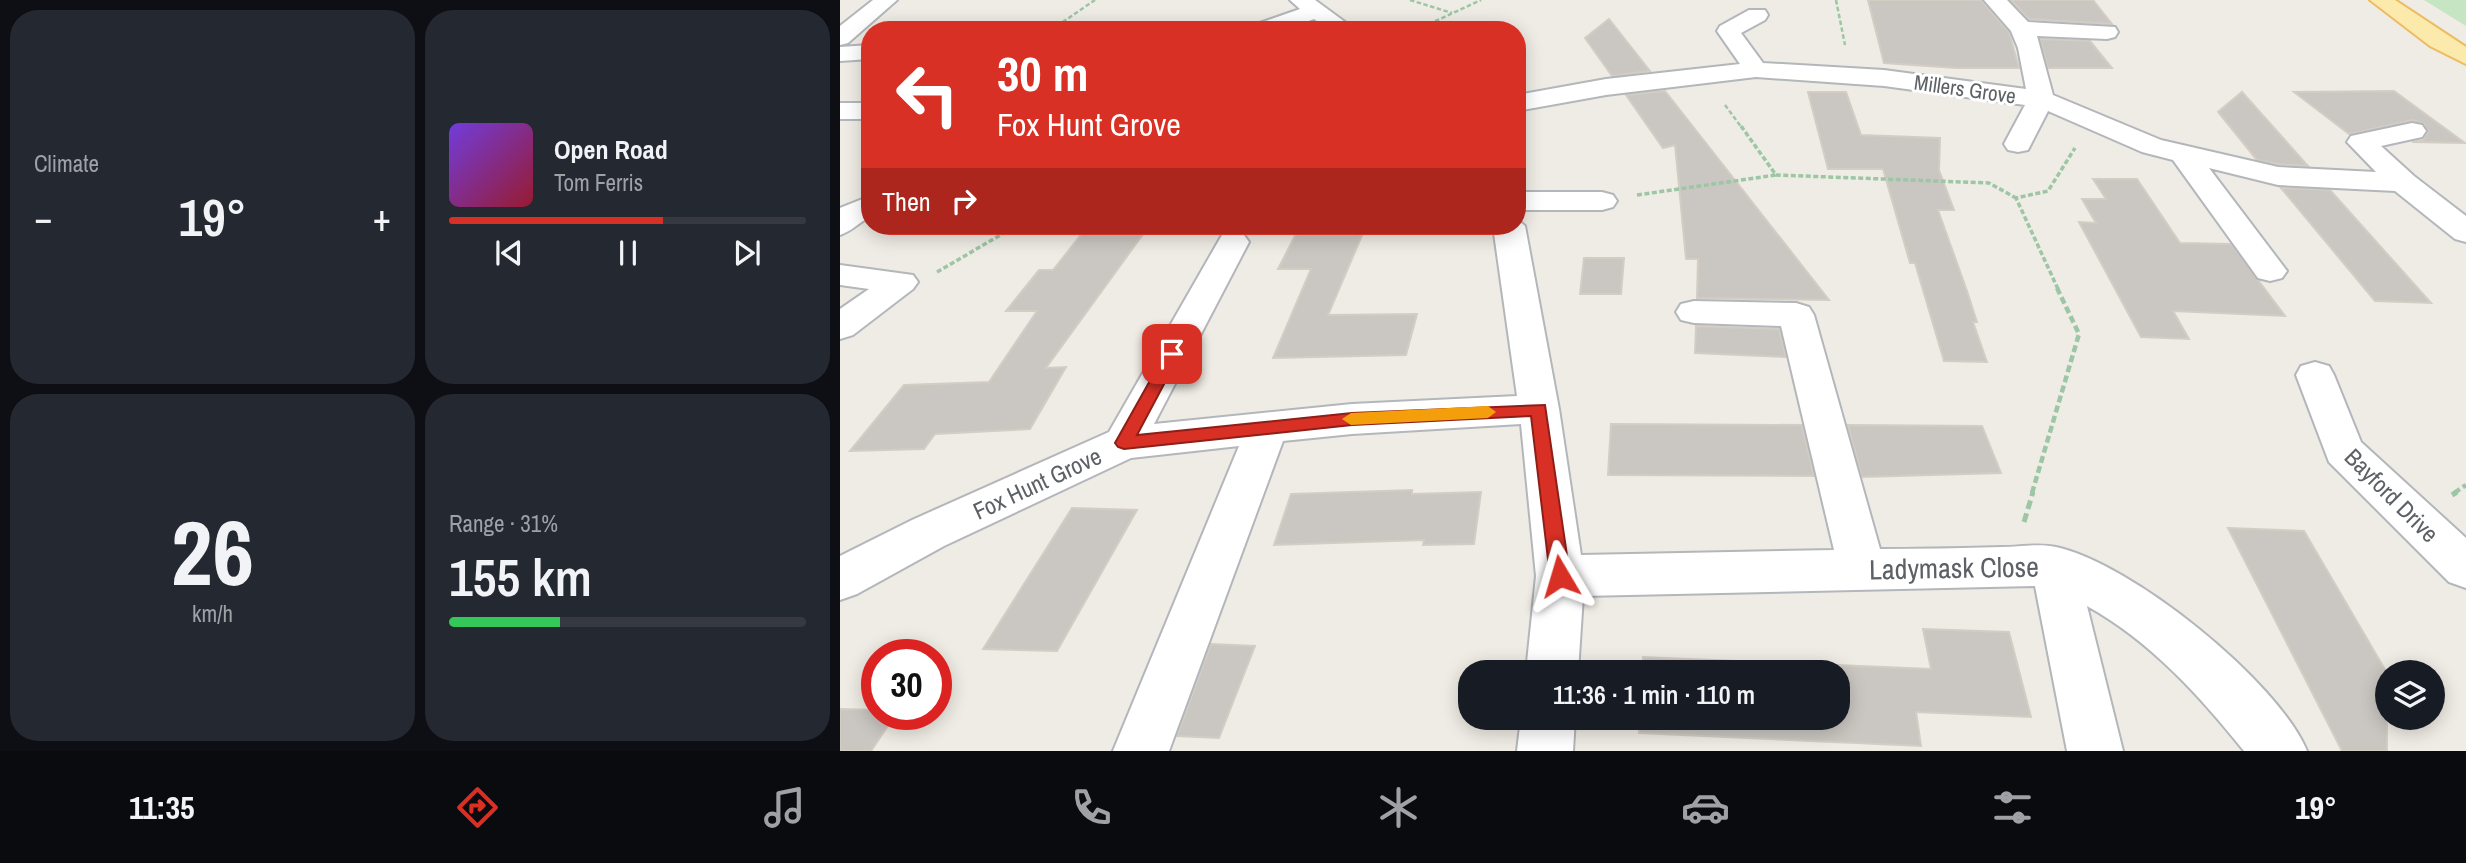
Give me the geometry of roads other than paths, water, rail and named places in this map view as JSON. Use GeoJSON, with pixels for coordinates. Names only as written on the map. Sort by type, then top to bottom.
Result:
{"type":"FeatureCollection","features":[{"type":"Feature","properties":{"kind":"main road"},"geometry":{"type":"LineString","coordinates":[[2372,3],[2466,58]]}},
{"type":"Feature","properties":{"kind":"street"},"geometry":{"type":"LineString","coordinates":[[840,38],[886,0]]}},
{"type":"Feature","properties":{"kind":"street"},"geometry":{"type":"LineString","coordinates":[[1995,0],[2022,29],[2030,48],[2041,99],[2018,144]]}},
{"type":"Feature","properties":{"kind":"street"},"geometry":{"type":"LineString","coordinates":[[1279,21],[1308,6],[1331,21]]}},
{"type":"Feature","properties":{"kind":"street"},"geometry":{"type":"LineString","coordinates":[[1756,70],[1728,31],[1757,15]]}},
{"type":"Feature","properties":{"kind":"street"},"geometry":{"type":"LineString","coordinates":[[2022,29],[2107,32]]}},
{"type":"Feature","properties":{"kind":"street"},"geometry":{"type":"LineString","coordinates":[[840,54],[861,53]]}},
{"type":"Feature","properties":{"kind":"street","name":"Millers Grove"},"geometry":{"type":"LineString","coordinates":[[1526,101],[1606,87],[1756,70],[1852,76],[2041,99],[2152,146],[2278,176],[2403,182]]}},
{"type":"Feature","properties":{"kind":"street"},"geometry":{"type":"LineString","coordinates":[[840,111],[861,111]]}},
{"type":"Feature","properties":{"kind":"street"},"geometry":{"type":"LineString","coordinates":[[2412,131],[2361,142],[2403,182],[2466,232]]}},
{"type":"Feature","properties":{"kind":"street"},"geometry":{"type":"LineString","coordinates":[[2183,153],[2270,271]]}},
{"type":"Feature","properties":{"kind":"street"},"geometry":{"type":"LineString","coordinates":[[1526,201],[1602,201]]}},
{"type":"Feature","properties":{"kind":"street"},"geometry":{"type":"LineString","coordinates":[[1510,235],[1539,409],[1560,576],[1553,660]]}},
{"type":"Feature","properties":{"kind":"street"},"geometry":{"type":"LineString","coordinates":[[1124,443],[1233,242]]}},
{"type":"Feature","properties":{"kind":"street"},"geometry":{"type":"LineString","coordinates":[[840,275],[901,282],[840,327]]}},
{"type":"Feature","properties":{"kind":"street"},"geometry":{"type":"LineString","coordinates":[[1694,312],[1796,315],[1862,570]]}},
{"type":"Feature","properties":{"kind":"street","name":"Bayford Drive"},"geometry":{"type":"LineString","coordinates":[[2315,375],[2344,451],[2466,568]]}},
{"type":"Feature","properties":{"kind":"street","name":"Fox Hunt Grove"},"geometry":{"type":"LineString","coordinates":[[840,579],[928,534],[1124,443],[1352,419],[1539,409]]}},
{"type":"Feature","properties":{"kind":"street"},"geometry":{"type":"LineString","coordinates":[[1141,751],[1266,428]]}},
{"type":"Feature","properties":{"kind":"street"},"geometry":{"type":"LineString","coordinates":[[2032,566],[2095,751]]}},
{"type":"Feature","properties":{"kind":"street","name":"Ladymask Close"},"geometry":{"type":"LineString","coordinates":[[1560,576],[2032,566],[2090,583],[2155,623],[2240,703],[2279,751]]}},
{"type":"Feature","properties":{"kind":"street"},"geometry":{"type":"LineString","coordinates":[[1545,751],[1547,730]]}}]}
